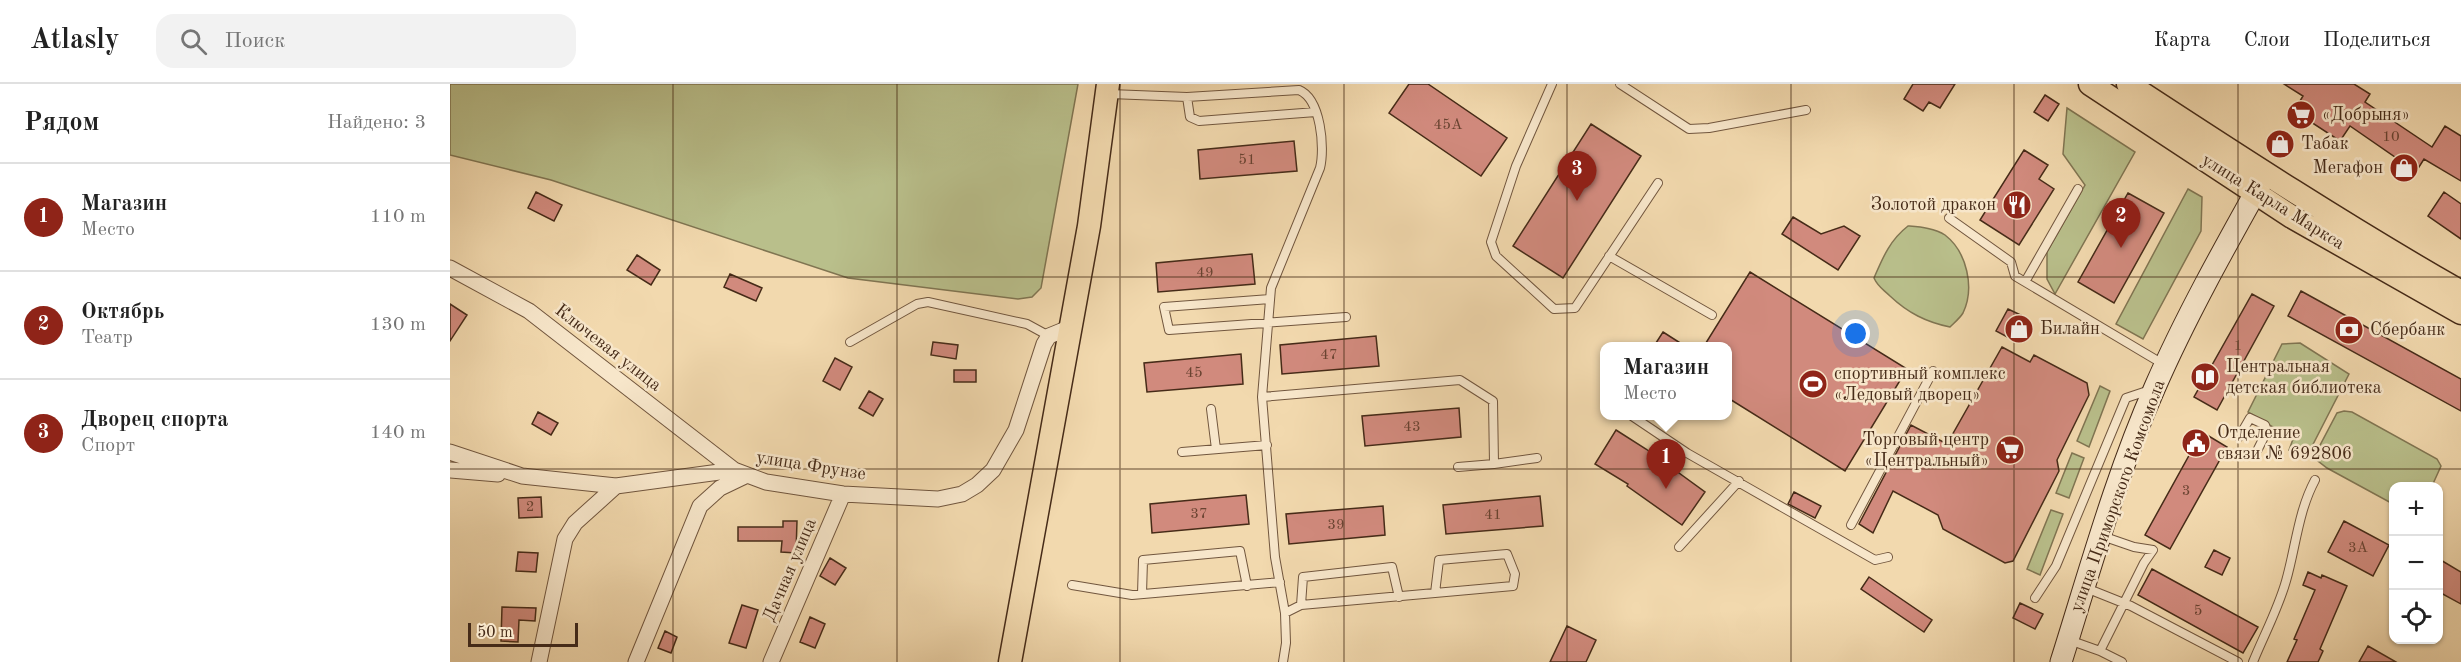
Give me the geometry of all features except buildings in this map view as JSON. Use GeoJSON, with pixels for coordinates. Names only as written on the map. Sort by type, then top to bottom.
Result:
{"type":"FeatureCollection","features":[{"type":"Feature","properties":{"kind":"main road","name":"улица Карла Маркса"},"geometry":{"type":"LineString","coordinates":[[2090,84],[2261,184],[2461,292]]}},
{"type":"Feature","properties":{"kind":"main road","name":"улица Карла Маркса"},"geometry":{"type":"LineString","coordinates":[[2128,84],[2261,184],[2292,217],[2461,312]]}},
{"type":"Feature","properties":{"kind":"main road"},"geometry":{"type":"LineString","coordinates":[[1010,662],[1089,226],[1108,89]]}},
{"type":"Feature","properties":{"kind":"street","name":"улица Приморского Комсомола"},"geometry":{"type":"LineString","coordinates":[[2061,662],[2101,536],[2152,396],[2165,366],[2261,184]]}},
{"type":"Feature","properties":{"kind":"street","name":"Ключевая улица"},"geometry":{"type":"LineString","coordinates":[[450,268],[529,311],[740,473]]}},
{"type":"Feature","properties":{"kind":"street"},"geometry":{"type":"LineString","coordinates":[[1049,336],[1071,327]]}},
{"type":"Feature","properties":{"kind":"street","name":"улица Фрунзе"},"geometry":{"type":"LineString","coordinates":[[450,452],[522,476],[616,486],[740,473],[766,482],[843,494],[938,499],[962,494],[977,485],[993,470],[1016,430],[1044,344],[1049,336]]}},
{"type":"Feature","properties":{"kind":"street"},"geometry":{"type":"LineString","coordinates":[[450,470],[522,476]]}},
{"type":"Feature","properties":{"kind":"street"},"geometry":{"type":"LineString","coordinates":[[636,662],[700,506],[740,473]]}},
{"type":"Feature","properties":{"kind":"street"},"geometry":{"type":"LineString","coordinates":[[539,662],[565,539],[575,523],[616,486]]}},
{"type":"Feature","properties":{"kind":"street","name":"Дачная улица"},"geometry":{"type":"LineString","coordinates":[[771,662],[843,494]]}},
{"type":"Feature","properties":{"kind":"lane"},"geometry":{"type":"LineString","coordinates":[[1552,84],[1516,166],[1504,209],[1496,225],[1491,242],[1496,256],[1554,309],[1575,309],[1658,183]]}},
{"type":"Feature","properties":{"kind":"lane"},"geometry":{"type":"LineString","coordinates":[[1620,84],[1689,129],[1709,128],[1806,110]]}},
{"type":"Feature","properties":{"kind":"lane"},"geometry":{"type":"LineString","coordinates":[[1108,89],[1187,97],[1299,90],[1305,93],[1316,112],[1323,144],[1320,168],[1271,288],[1262,396],[1275,557],[1285,613],[1286,643],[1283,662]]}},
{"type":"Feature","properties":{"kind":"lane"},"geometry":{"type":"LineString","coordinates":[[1187,97],[1190,117],[1199,121],[1316,112]]}},
{"type":"Feature","properties":{"kind":"lane"},"geometry":{"type":"LineString","coordinates":[[2025,282],[2078,189]]}},
{"type":"Feature","properties":{"kind":"lane"},"geometry":{"type":"LineString","coordinates":[[1949,218],[2011,262],[2015,276],[2165,366]]}},
{"type":"Feature","properties":{"kind":"lane"},"geometry":{"type":"LineString","coordinates":[[1609,256],[1712,315]]}},
{"type":"Feature","properties":{"kind":"lane"},"geometry":{"type":"LineString","coordinates":[[1270,299],[1164,307],[1169,330],[1346,317]]}},
{"type":"Feature","properties":{"kind":"lane"},"geometry":{"type":"LineString","coordinates":[[850,342],[917,304],[927,302],[1027,324],[1049,336]]}},
{"type":"Feature","properties":{"kind":"lane"},"geometry":{"type":"LineString","coordinates":[[1851,525],[1933,371]]}},
{"type":"Feature","properties":{"kind":"lane"},"geometry":{"type":"LineString","coordinates":[[1262,396],[1460,380],[1493,401],[1494,464]]}},
{"type":"Feature","properties":{"kind":"lane"},"geometry":{"type":"LineString","coordinates":[[2035,598],[2056,566],[2126,398],[2144,392],[2152,396]]}},
{"type":"Feature","properties":{"kind":"lane"},"geometry":{"type":"LineString","coordinates":[[1211,409],[1216,449]]}},
{"type":"Feature","properties":{"kind":"lane"},"geometry":{"type":"LineString","coordinates":[[2239,437],[2250,418],[2265,425],[2267,431],[2258,449]]}},
{"type":"Feature","properties":{"kind":"lane"},"geometry":{"type":"LineString","coordinates":[[1638,420],[1687,453],[1875,561],[1888,557]]}},
{"type":"Feature","properties":{"kind":"lane"},"geometry":{"type":"LineString","coordinates":[[1182,452],[1267,445]]}},
{"type":"Feature","properties":{"kind":"lane"},"geometry":{"type":"LineString","coordinates":[[1458,467],[1537,458]]}},
{"type":"Feature","properties":{"kind":"lane"},"geometry":{"type":"LineString","coordinates":[[2253,662],[2280,602],[2294,552],[2300,516],[2315,480]]}},
{"type":"Feature","properties":{"kind":"lane"},"geometry":{"type":"LineString","coordinates":[[1678,547],[1739,481]]}},
{"type":"Feature","properties":{"kind":"lane"},"geometry":{"type":"LineString","coordinates":[[2100,651],[2153,550],[2134,547],[2101,536]]}},
{"type":"Feature","properties":{"kind":"lane"},"geometry":{"type":"LineString","coordinates":[[1143,594],[1143,560],[1240,551],[1247,586]]}},
{"type":"Feature","properties":{"kind":"lane"},"geometry":{"type":"LineString","coordinates":[[1285,613],[1301,605],[1400,597],[1513,586],[1515,574],[1507,554],[1439,560],[1435,593]]}},
{"type":"Feature","properties":{"kind":"lane"},"geometry":{"type":"LineString","coordinates":[[1301,605],[1303,577],[1392,567],[1400,597]]}},
{"type":"Feature","properties":{"kind":"lane"},"geometry":{"type":"LineString","coordinates":[[1072,585],[1132,595],[1280,582]]}},
{"type":"Feature","properties":{"kind":"lane"},"geometry":{"type":"LineString","coordinates":[[2084,587],[2124,602],[2238,662]]}},
{"type":"Feature","properties":{"kind":"lane"},"geometry":{"type":"LineString","coordinates":[[2068,640],[2100,651],[2122,662]]}},
{"type":"Feature","properties":{"kind":"green space"},"geometry":{"type":"Polygon","coordinates":[[[450,84],[1078,84],[1041,288],[1032,297],[1018,299],[848,278],[551,180],[450,155],[450,84]]]}},
{"type":"Feature","properties":{"kind":"green space"},"geometry":{"type":"Polygon","coordinates":[[[2067,108],[2135,152],[2055,294],[2047,279],[2047,252],[2085,185],[2063,154],[2067,108]]]}},
{"type":"Feature","properties":{"kind":"green space"},"geometry":{"type":"Polygon","coordinates":[[[2188,189],[2202,197],[2201,231],[2143,339],[2116,324],[2188,189]]]}},
{"type":"Feature","properties":{"kind":"green space"},"geometry":{"type":"Polygon","coordinates":[[[1908,226],[1932,229],[1945,235],[1953,242],[1964,261],[1968,282],[1967,303],[1962,315],[1950,327],[1911,312],[1881,288],[1874,278],[1892,243],[1908,226]]]}},
{"type":"Feature","properties":{"kind":"green space"},"geometry":{"type":"Polygon","coordinates":[[[2300,343],[2349,374],[2306,458],[2289,450],[2293,439],[2248,412],[2282,344],[2300,343]]]}},
{"type":"Feature","properties":{"kind":"green space"},"geometry":{"type":"Polygon","coordinates":[[[2100,386],[2110,391],[2089,447],[2077,441],[2100,386]]]}},
{"type":"Feature","properties":{"kind":"green space"},"geometry":{"type":"Polygon","coordinates":[[[2352,412],[2437,459],[2441,466],[2434,482],[2389,482],[2389,502],[2327,468],[2318,461],[2317,451],[2337,413],[2352,412]]]}},
{"type":"Feature","properties":{"kind":"green space"},"geometry":{"type":"Polygon","coordinates":[[[2072,453],[2084,458],[2069,498],[2056,493],[2072,453]]]}},
{"type":"Feature","properties":{"kind":"green space"},"geometry":{"type":"Polygon","coordinates":[[[2051,510],[2063,514],[2040,575],[2027,569],[2051,510]]]}},
{"type":"Feature","properties":{"kind":"place","name":"«Добрыня»"},"geometry":{"type":"Point","coordinates":[2301,115]}},
{"type":"Feature","properties":{"kind":"place","name":"Табак"},"geometry":{"type":"Point","coordinates":[2280,144]}},
{"type":"Feature","properties":{"kind":"place","name":"Мегафон"},"geometry":{"type":"Point","coordinates":[2404,168]}},
{"type":"Feature","properties":{"kind":"place","name":"Дворец спорта"},"geometry":{"type":"Point","coordinates":[1577,201]}},
{"type":"Feature","properties":{"kind":"place","name":"Золотой дракон"},"geometry":{"type":"Point","coordinates":[2017,205]}},
{"type":"Feature","properties":{"kind":"place","name":"Октябрь"},"geometry":{"type":"Point","coordinates":[2121,248]}},
{"type":"Feature","properties":{"kind":"place","name":"Билайн"},"geometry":{"type":"Point","coordinates":[2019,329]}},
{"type":"Feature","properties":{"kind":"place","name":"Сбербанк"},"geometry":{"type":"Point","coordinates":[2349,330]}},
{"type":"Feature","properties":{"kind":"place","name":"Центральная детская библиотека"},"geometry":{"type":"Point","coordinates":[2205,377]}},
{"type":"Feature","properties":{"kind":"place","name":"спортивный комплекс «Ледовый дворец»"},"geometry":{"type":"Point","coordinates":[1813,384]}},
{"type":"Feature","properties":{"kind":"place","name":"Отделение связи № 692806"},"geometry":{"type":"Point","coordinates":[2196,443]}},
{"type":"Feature","properties":{"kind":"place","name":"Торговый центр «Центральный»"},"geometry":{"type":"Point","coordinates":[2010,450]}},
{"type":"Feature","properties":{"kind":"place","name":"Магазин"},"geometry":{"type":"Point","coordinates":[1666,489]}}]}
